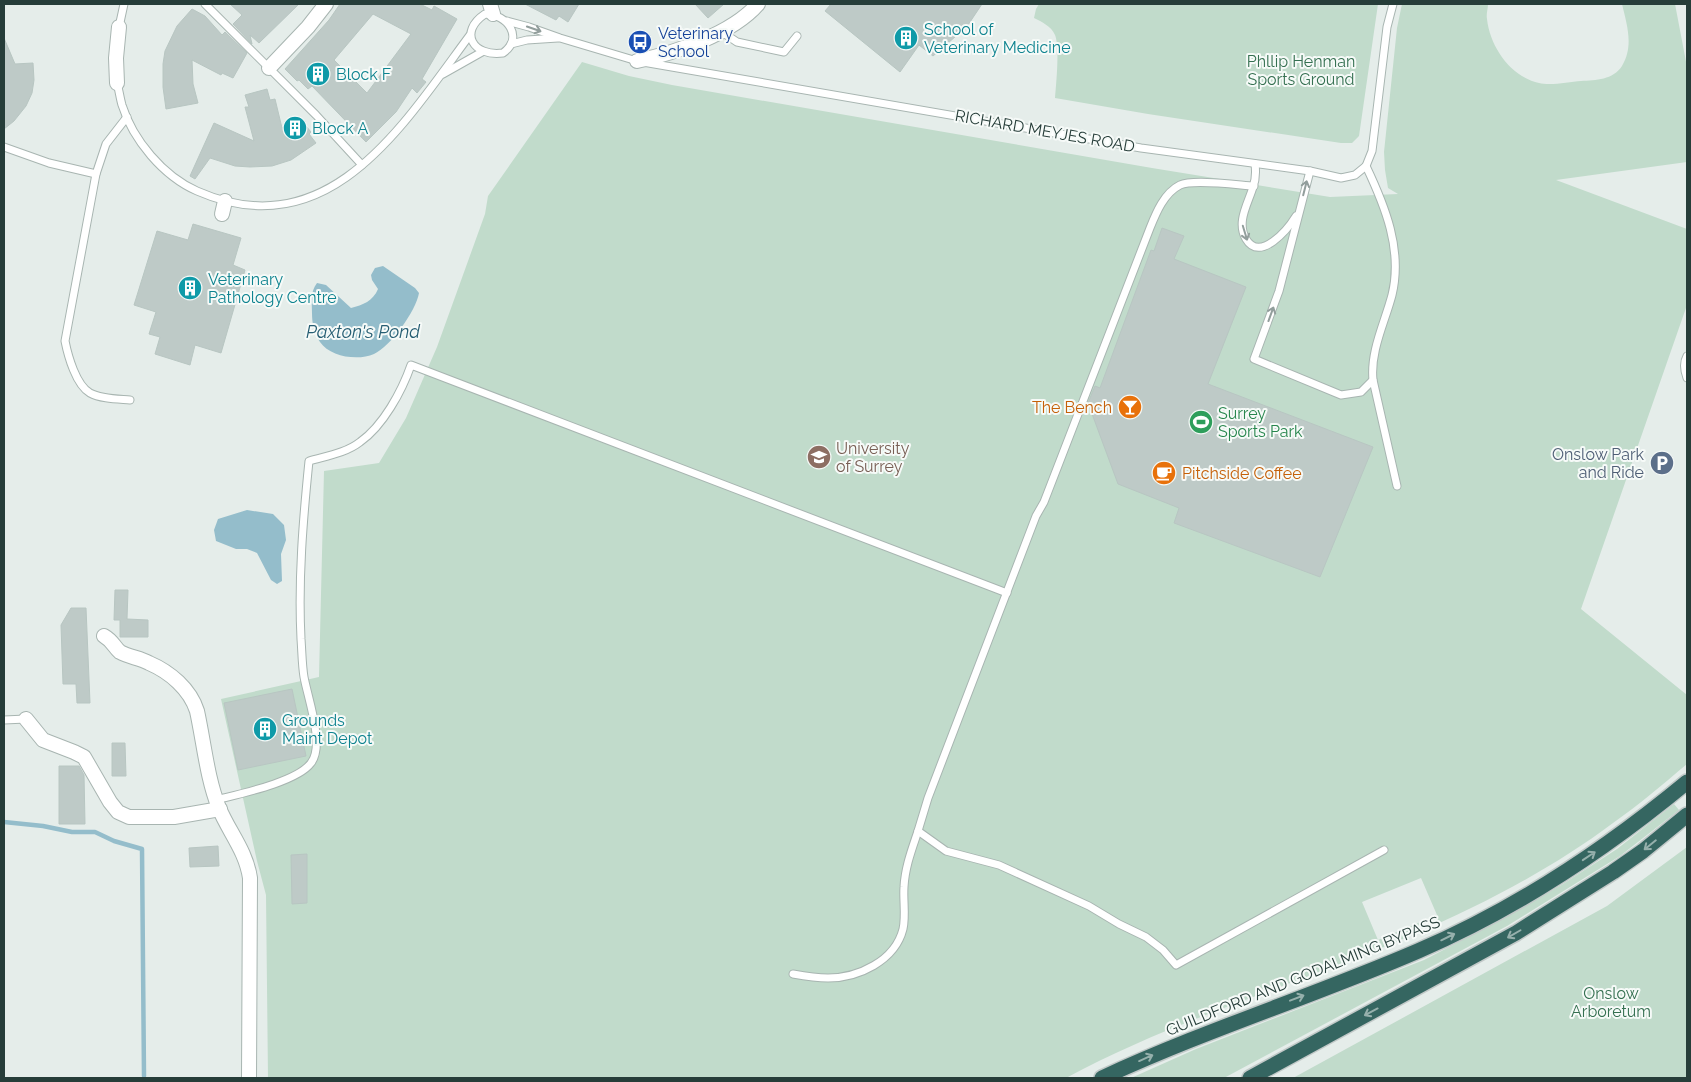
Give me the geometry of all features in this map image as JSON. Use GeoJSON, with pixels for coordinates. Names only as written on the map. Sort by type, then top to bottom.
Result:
{"type":"FeatureCollection","features":[{"type":"Feature","properties":{"kind":"highway","name":"GUILDFORD AND GODALMING BYPASS"},"geometry":{"type":"LineString","coordinates":[[1102,1078],[1194,1038],[1420,950],[1498,912],[1614,839],[1687,782]]}},
{"type":"Feature","properties":{"kind":"highway"},"geometry":{"type":"LineString","coordinates":[[1250,1078],[1516,933],[1613,872],[1643,851],[1687,814]]}},
{"type":"Feature","properties":{"kind":"street"},"geometry":{"type":"LineString","coordinates":[[269,68],[308,27],[326,4]]}},
{"type":"Feature","properties":{"kind":"street"},"geometry":{"type":"LineString","coordinates":[[637,61],[661,56],[722,32],[750,13],[758,4]]}},
{"type":"Feature","properties":{"kind":"street"},"geometry":{"type":"LineString","coordinates":[[117,83],[116,58],[119,27]]}},
{"type":"Feature","properties":{"kind":"street"},"geometry":{"type":"LineString","coordinates":[[104,636],[111,640],[119,651],[150,663],[168,673],[180,684],[194,702],[218,805],[246,858],[250,878],[249,1078]]}},
{"type":"Feature","properties":{"kind":"street"},"geometry":{"type":"LineString","coordinates":[[26,719],[43,740],[84,757],[110,802],[118,812],[129,817],[174,817],[218,805]]}},
{"type":"Feature","properties":{"kind":"lane"},"geometry":{"type":"LineString","coordinates":[[119,27],[124,4]]}},
{"type":"Feature","properties":{"kind":"lane"},"geometry":{"type":"LineString","coordinates":[[205,4],[316,115],[362,165]]}},
{"type":"Feature","properties":{"kind":"lane"},"geometry":{"type":"LineString","coordinates":[[1392,4],[1387,27],[1372,151],[1366,166],[1387,213],[1393,235],[1395,276],[1372,368],[1373,380],[1397,486]]}},
{"type":"Feature","properties":{"kind":"lane"},"geometry":{"type":"LineString","coordinates":[[117,83],[122,104],[133,130],[149,153],[172,177],[223,208],[263,206],[302,200],[327,191],[362,165],[403,123],[470,35],[477,19],[491,9],[507,22],[512,32],[511,44],[503,53],[489,54],[482,52],[472,41],[470,35]]}},
{"type":"Feature","properties":{"kind":"lane","name":"RICHARD MEYJES ROAD"},"geometry":{"type":"LineString","coordinates":[[507,22],[530,27],[637,61],[1122,144],[1310,171],[1341,178],[1355,175],[1366,166]]}},
{"type":"Feature","properties":{"kind":"lane"},"geometry":{"type":"LineString","coordinates":[[722,32],[737,42],[784,52],[798,36]]}},
{"type":"Feature","properties":{"kind":"lane","name":"RICHARD MEYJES ROAD"},"geometry":{"type":"LineString","coordinates":[[511,44],[528,40],[560,38]]}},
{"type":"Feature","properties":{"kind":"lane"},"geometry":{"type":"LineString","coordinates":[[441,74],[482,52]]}},
{"type":"Feature","properties":{"kind":"lane"},"geometry":{"type":"LineString","coordinates":[[127,117],[106,144],[96,174],[65,341],[70,363],[78,378],[90,393],[107,398],[130,400]]}},
{"type":"Feature","properties":{"kind":"lane"},"geometry":{"type":"LineString","coordinates":[[4,147],[49,163],[96,174]]}},
{"type":"Feature","properties":{"kind":"lane"},"geometry":{"type":"LineString","coordinates":[[1255,164],[1256,176],[1254,186],[1242,217],[1242,229],[1250,245],[1263,248],[1270,244],[1293,221],[1301,204]]}},
{"type":"Feature","properties":{"kind":"lane"},"geometry":{"type":"LineString","coordinates":[[1310,171],[1280,291],[1254,359],[1342,395],[1361,392],[1373,380]]}},
{"type":"Feature","properties":{"kind":"lane"},"geometry":{"type":"LineString","coordinates":[[793,974],[827,978],[849,976],[882,961],[897,943],[903,928],[904,885],[907,864],[928,798],[1036,516],[1043,504],[1161,204],[1169,193],[1181,184],[1199,182],[1254,186]]}},
{"type":"Feature","properties":{"kind":"lane"},"geometry":{"type":"LineString","coordinates":[[1687,356],[1684,370],[1687,378]]}},
{"type":"Feature","properties":{"kind":"lane"},"geometry":{"type":"LineString","coordinates":[[218,805],[275,784],[311,764],[317,749],[304,677],[299,607],[309,461],[337,454],[360,443],[375,428],[390,407],[404,385],[411,365],[1006,593]]}},
{"type":"Feature","properties":{"kind":"lane"},"geometry":{"type":"LineString","coordinates":[[4,720],[26,719]]}},
{"type":"Feature","properties":{"kind":"lane"},"geometry":{"type":"LineString","coordinates":[[918,831],[946,851],[999,865],[1089,906],[1146,937],[1163,950],[1176,965],[1384,850]]}},
{"type":"Feature","properties":{"kind":"green space","name":"Phllip Henman Sports Ground"},"geometry":{"type":"Polygon","coordinates":[[[1039,4],[1378,4],[1359,136],[1352,143],[1341,143],[1055,98],[1057,48],[1055,35],[1051,29],[1034,18],[1039,4]]]}},
{"type":"Feature","properties":{"kind":"green space","name":"Surrey Sports Park"},"geometry":{"type":"Polygon","coordinates":[[[1402,4],[1488,4],[1489,30],[1497,50],[1519,74],[1529,80],[1549,84],[1604,78],[1618,71],[1626,58],[1629,43],[1622,4],[1675,4],[1687,67],[1687,162],[1556,180],[1687,229],[1687,305],[1581,609],[1687,695],[1687,764],[1632,809],[1590,839],[1542,870],[1492,898],[1372,952],[1151,1037],[1066,1078],[268,1078],[266,895],[221,699],[319,677],[324,471],[379,463],[406,418],[437,347],[485,214],[488,196],[582,62],[629,76],[672,85],[1330,197],[1398,194],[1388,188],[1384,152],[1397,28],[1402,4]],[[1421,878],[1362,902],[1378,940],[1437,915],[1421,878]]]}},
{"type":"Feature","properties":{"kind":"green space"},"geometry":{"type":"Polygon","coordinates":[[[1674,804],[1679,810],[1620,856],[1507,926],[1224,1078],[1131,1078],[1196,1049],[1424,960],[1503,919],[1563,884],[1617,849],[1674,804]]]}},
{"type":"Feature","properties":{"kind":"green space","name":"Onslow Arboretum"},"geometry":{"type":"Polygon","coordinates":[[[1687,847],[1687,1078],[1293,1078],[1607,906],[1687,847]]]}},
{"type":"Feature","properties":{"kind":"water","name":"Paxton's Pond"},"geometry":{"type":"Polygon","coordinates":[[[383,266],[415,288],[419,293],[408,318],[387,344],[374,354],[353,357],[330,351],[320,342],[314,328],[312,294],[315,286],[317,283],[326,285],[351,308],[355,307],[367,302],[376,293],[378,289],[371,275],[375,268],[383,266]]]}},
{"type":"Feature","properties":{"kind":"water"},"geometry":{"type":"Polygon","coordinates":[[[247,510],[273,514],[284,525],[286,540],[281,554],[282,581],[277,584],[271,580],[257,553],[247,549],[236,549],[216,541],[214,530],[218,519],[247,510]]]}},
{"type":"Feature","properties":{"kind":"building"},"geometry":{"type":"Polygon","coordinates":[[[230,4],[299,4],[259,43],[250,35],[252,44],[233,24],[242,15],[230,4]]]}},
{"type":"Feature","properties":{"kind":"building","name":"Block F"},"geometry":{"type":"Polygon","coordinates":[[[340,4],[420,4],[432,10],[434,6],[457,19],[422,79],[426,82],[417,93],[412,88],[396,112],[366,142],[312,86],[308,89],[285,69],[329,20],[340,4]],[[373,14],[334,60],[367,93],[411,34],[373,14]]]}},
{"type":"Feature","properties":{"kind":"building"},"geometry":{"type":"Polygon","coordinates":[[[525,4],[579,4],[568,22],[559,16],[556,20],[525,4]]]}},
{"type":"Feature","properties":{"kind":"building"},"geometry":{"type":"Polygon","coordinates":[[[695,4],[724,4],[708,18],[695,4]]]}},
{"type":"Feature","properties":{"kind":"building","name":"School of Veterinary Medicine"},"geometry":{"type":"Polygon","coordinates":[[[831,4],[982,4],[964,31],[933,56],[919,45],[900,72],[825,11],[831,4]]]}},
{"type":"Feature","properties":{"kind":"building"},"geometry":{"type":"Polygon","coordinates":[[[192,9],[205,16],[222,35],[225,32],[247,53],[233,78],[222,73],[221,75],[192,60],[193,84],[198,103],[166,109],[163,87],[165,51],[177,26],[192,9]]]}},
{"type":"Feature","properties":{"kind":"building"},"geometry":{"type":"Polygon","coordinates":[[[4,38],[15,64],[33,63],[34,80],[32,93],[26,106],[14,121],[4,129],[4,38]]]}},
{"type":"Feature","properties":{"kind":"building","name":"Block A"},"geometry":{"type":"Polygon","coordinates":[[[267,89],[270,100],[275,99],[282,128],[290,125],[291,128],[301,120],[311,132],[309,134],[316,143],[291,160],[272,166],[235,166],[210,158],[195,179],[190,176],[214,123],[254,141],[245,107],[249,107],[245,95],[267,89]]]}},
{"type":"Feature","properties":{"kind":"building","name":"Veterinary Pathology Centre"},"geometry":{"type":"Polygon","coordinates":[[[193,224],[241,238],[233,265],[245,270],[221,353],[195,345],[190,365],[155,354],[160,337],[149,334],[156,312],[134,305],[157,231],[188,240],[193,224]]]}},
{"type":"Feature","properties":{"kind":"building","name":"Surrey Sports Park"},"geometry":{"type":"Polygon","coordinates":[[[1162,228],[1184,236],[1174,259],[1246,287],[1208,384],[1373,447],[1320,577],[1174,523],[1179,508],[1118,484],[1088,403],[1095,386],[1100,388],[1151,250],[1154,251],[1162,228]]]}},
{"type":"Feature","properties":{"kind":"building"},"geometry":{"type":"Polygon","coordinates":[[[115,590],[128,590],[127,619],[148,620],[148,637],[120,637],[120,620],[114,620],[115,590]]]}},
{"type":"Feature","properties":{"kind":"building"},"geometry":{"type":"Polygon","coordinates":[[[71,608],[86,608],[90,703],[77,703],[76,684],[63,684],[61,625],[71,608]]]}},
{"type":"Feature","properties":{"kind":"building","name":"Grounds Maint Depot"},"geometry":{"type":"Polygon","coordinates":[[[292,689],[306,756],[238,770],[224,703],[292,689]]]}},
{"type":"Feature","properties":{"kind":"building"},"geometry":{"type":"Polygon","coordinates":[[[112,743],[125,743],[126,776],[112,776],[112,743]]]}},
{"type":"Feature","properties":{"kind":"building"},"geometry":{"type":"Polygon","coordinates":[[[59,766],[79,766],[84,775],[85,824],[59,824],[59,766]]]}},
{"type":"Feature","properties":{"kind":"building"},"geometry":{"type":"Polygon","coordinates":[[[218,846],[219,866],[190,867],[189,848],[218,846]]]}},
{"type":"Feature","properties":{"kind":"building"},"geometry":{"type":"Polygon","coordinates":[[[307,854],[307,903],[292,904],[291,855],[307,854]]]}},
{"type":"Feature","properties":{"kind":"waterway"},"geometry":{"type":"LineString","coordinates":[[4,822],[43,826],[72,832],[95,832],[114,841],[142,849],[144,1076]]}},
{"type":"Feature","properties":{"kind":"place","name":"School of Veterinary Medicine"},"geometry":{"type":"Point","coordinates":[906,38]}},
{"type":"Feature","properties":{"kind":"place","name":"Veterinary School"},"geometry":{"type":"Point","coordinates":[640,42]}},
{"type":"Feature","properties":{"kind":"place","name":"Block F"},"geometry":{"type":"Point","coordinates":[318,74]}},
{"type":"Feature","properties":{"kind":"place","name":"Block A"},"geometry":{"type":"Point","coordinates":[295,128]}},
{"type":"Feature","properties":{"kind":"place","name":"Veterinary Pathology Centre"},"geometry":{"type":"Point","coordinates":[190,288]}},
{"type":"Feature","properties":{"kind":"place","name":"The Bench"},"geometry":{"type":"Point","coordinates":[1130,407]}},
{"type":"Feature","properties":{"kind":"place","name":"Surrey Sports Park"},"geometry":{"type":"Point","coordinates":[1201,422]}},
{"type":"Feature","properties":{"kind":"place","name":"University of Surrey"},"geometry":{"type":"Point","coordinates":[819,457]}},
{"type":"Feature","properties":{"kind":"place","name":"Onslow Park and Ride"},"geometry":{"type":"Point","coordinates":[1662,463]}},
{"type":"Feature","properties":{"kind":"place","name":"Pitchside Coffee"},"geometry":{"type":"Point","coordinates":[1164,473]}},
{"type":"Feature","properties":{"kind":"place","name":"Grounds Maint Depot"},"geometry":{"type":"Point","coordinates":[265,729]}}]}
